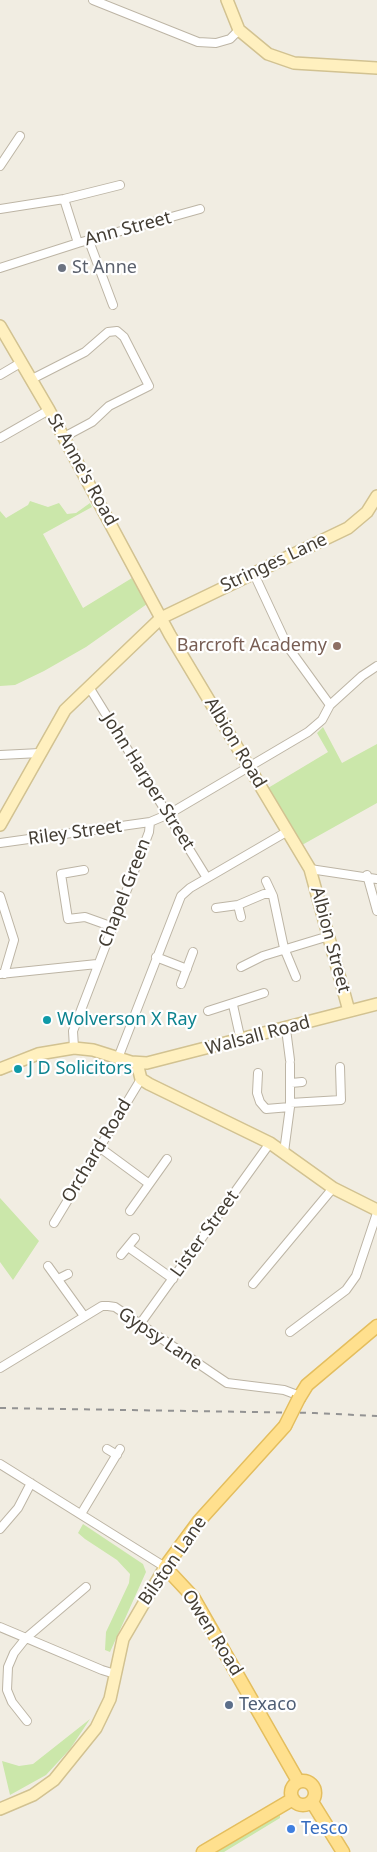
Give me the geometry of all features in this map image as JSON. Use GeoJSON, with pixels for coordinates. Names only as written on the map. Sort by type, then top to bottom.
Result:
{"type":"FeatureCollection","features":[{"type":"Feature","properties":{"kind":"main road","name":"Bilston Lane"},"geometry":{"type":"LineString","coordinates":[[165,1567],[199,1521],[286,1426],[307,1385],[377,1326]]}},
{"type":"Feature","properties":{"kind":"main road","name":"Owen Road"},"geometry":{"type":"LineString","coordinates":[[165,1567],[193,1597],[298,1781]]}},
{"type":"Feature","properties":{"kind":"main road"},"geometry":{"type":"LineString","coordinates":[[298,1781],[309,1782],[315,1788],[315,1797],[312,1802],[301,1805],[293,1799],[291,1789],[298,1781]]}},
{"type":"Feature","properties":{"kind":"main road"},"geometry":{"type":"LineString","coordinates":[[204,1852],[293,1799]]}},
{"type":"Feature","properties":{"kind":"main road"},"geometry":{"type":"LineString","coordinates":[[312,1802],[343,1852]]}},
{"type":"Feature","properties":{"kind":"street"},"geometry":{"type":"LineString","coordinates":[[93,0],[198,42],[216,43],[230,39],[240,30]]}},
{"type":"Feature","properties":{"kind":"street"},"geometry":{"type":"LineString","coordinates":[[227,0],[240,30],[258,47],[284,60],[294,63],[377,68]]}},
{"type":"Feature","properties":{"kind":"street"},"geometry":{"type":"LineString","coordinates":[[0,166],[20,136]]}},
{"type":"Feature","properties":{"kind":"street"},"geometry":{"type":"LineString","coordinates":[[0,209],[64,199],[120,185]]}},
{"type":"Feature","properties":{"kind":"street"},"geometry":{"type":"LineString","coordinates":[[64,199],[78,243]]}},
{"type":"Feature","properties":{"kind":"street","name":"Ann Street"},"geometry":{"type":"LineString","coordinates":[[0,268],[78,243],[200,209]]}},
{"type":"Feature","properties":{"kind":"street"},"geometry":{"type":"LineString","coordinates":[[89,241],[113,305]]}},
{"type":"Feature","properties":{"kind":"street","name":"St Anne's Road"},"geometry":{"type":"LineString","coordinates":[[0,326],[64,436],[161,618]]}},
{"type":"Feature","properties":{"kind":"street"},"geometry":{"type":"LineString","coordinates":[[32,379],[85,352],[108,332],[117,331],[124,337],[149,386],[109,406],[92,422],[64,436]]}},
{"type":"Feature","properties":{"kind":"street"},"geometry":{"type":"LineString","coordinates":[[0,375],[22,362]]}},
{"type":"Feature","properties":{"kind":"street"},"geometry":{"type":"LineString","coordinates":[[0,438],[49,410]]}},
{"type":"Feature","properties":{"kind":"street","name":"Stringes Lane"},"geometry":{"type":"LineString","coordinates":[[0,825],[5,807],[40,754],[65,710],[161,618],[348,528],[374,509],[377,496]]}},
{"type":"Feature","properties":{"kind":"street"},"geometry":{"type":"LineString","coordinates":[[254,574],[288,647],[330,705]]}},
{"type":"Feature","properties":{"kind":"street","name":"Albion Road"},"geometry":{"type":"LineString","coordinates":[[161,618],[310,869]]}},
{"type":"Feature","properties":{"kind":"street","name":"Riley Street"},"geometry":{"type":"LineString","coordinates":[[0,843],[150,822],[169,814],[314,728],[322,720],[330,705],[362,676],[377,666]]}},
{"type":"Feature","properties":{"kind":"street","name":"John Harper Street"},"geometry":{"type":"LineString","coordinates":[[89,687],[207,878]]}},
{"type":"Feature","properties":{"kind":"street"},"geometry":{"type":"LineString","coordinates":[[0,755],[40,754]]}},
{"type":"Feature","properties":{"kind":"street","name":"Chapel Green"},"geometry":{"type":"LineString","coordinates":[[74,1048],[73,1031],[149,832],[150,822]]}},
{"type":"Feature","properties":{"kind":"street"},"geometry":{"type":"LineString","coordinates":[[118,1058],[181,896],[207,878],[288,831]]}},
{"type":"Feature","properties":{"kind":"street"},"geometry":{"type":"LineString","coordinates":[[310,869],[367,875],[377,879]]}},
{"type":"Feature","properties":{"kind":"street","name":"Albion Street"},"geometry":{"type":"LineString","coordinates":[[310,869],[349,1011]]}},
{"type":"Feature","properties":{"kind":"street"},"geometry":{"type":"LineString","coordinates":[[84,870],[61,874],[68,919],[85,916],[113,927]]}},
{"type":"Feature","properties":{"kind":"street"},"geometry":{"type":"LineString","coordinates":[[367,875],[377,912]]}},
{"type":"Feature","properties":{"kind":"street"},"geometry":{"type":"LineString","coordinates":[[266,881],[270,894],[273,896],[284,948],[296,976]]}},
{"type":"Feature","properties":{"kind":"street"},"geometry":{"type":"LineString","coordinates":[[216,908],[238,905],[264,894],[270,894]]}},
{"type":"Feature","properties":{"kind":"street"},"geometry":{"type":"LineString","coordinates":[[0,896],[14,940],[2,974],[97,964]]}},
{"type":"Feature","properties":{"kind":"street"},"geometry":{"type":"LineString","coordinates":[[238,905],[241,917]]}},
{"type":"Feature","properties":{"kind":"street"},"geometry":{"type":"LineString","coordinates":[[241,968],[263,956],[284,948],[329,936]]}},
{"type":"Feature","properties":{"kind":"street"},"geometry":{"type":"LineString","coordinates":[[181,984],[193,952]]}},
{"type":"Feature","properties":{"kind":"street"},"geometry":{"type":"LineString","coordinates":[[156,957],[187,969]]}},
{"type":"Feature","properties":{"kind":"street"},"geometry":{"type":"LineString","coordinates":[[208,1011],[233,1005],[243,999],[264,994]]}},
{"type":"Feature","properties":{"kind":"street","name":"Walsall Road"},"geometry":{"type":"LineString","coordinates":[[137,1063],[162,1060],[377,1004]]}},
{"type":"Feature","properties":{"kind":"street"},"geometry":{"type":"LineString","coordinates":[[233,1005],[241,1040]]}},
{"type":"Feature","properties":{"kind":"street"},"geometry":{"type":"LineString","coordinates":[[284,1152],[291,1083],[286,1029]]}},
{"type":"Feature","properties":{"kind":"street"},"geometry":{"type":"LineString","coordinates":[[0,1069],[38,1054],[74,1048],[137,1063],[141,1079],[162,1092],[270,1143],[333,1188],[377,1212],[356,1276],[346,1290],[290,1332]]}},
{"type":"Feature","properties":{"kind":"street"},"geometry":{"type":"LineString","coordinates":[[258,1073],[257,1093],[260,1102],[266,1109],[341,1100],[340,1067]]}},
{"type":"Feature","properties":{"kind":"street","name":"Orchard Road"},"geometry":{"type":"LineString","coordinates":[[54,1223],[141,1079]]}},
{"type":"Feature","properties":{"kind":"street"},"geometry":{"type":"LineString","coordinates":[[291,1083],[302,1082]]}},
{"type":"Feature","properties":{"kind":"street","name":"Lister Street"},"geometry":{"type":"LineString","coordinates":[[140,1324],[270,1143]]}},
{"type":"Feature","properties":{"kind":"street"},"geometry":{"type":"LineString","coordinates":[[100,1147],[148,1183]]}},
{"type":"Feature","properties":{"kind":"street"},"geometry":{"type":"LineString","coordinates":[[130,1211],[148,1183],[167,1159]]}},
{"type":"Feature","properties":{"kind":"street"},"geometry":{"type":"LineString","coordinates":[[254,1284],[333,1188]]}},
{"type":"Feature","properties":{"kind":"street"},"geometry":{"type":"LineString","coordinates":[[121,1255],[134,1238]]}},
{"type":"Feature","properties":{"kind":"street"},"geometry":{"type":"LineString","coordinates":[[128,1247],[173,1279]]}},
{"type":"Feature","properties":{"kind":"street"},"geometry":{"type":"LineString","coordinates":[[48,1266],[84,1316]]}},
{"type":"Feature","properties":{"kind":"street"},"geometry":{"type":"LineString","coordinates":[[58,1279],[68,1274]]}},
{"type":"Feature","properties":{"kind":"street","name":"Gypsy Lane"},"geometry":{"type":"LineString","coordinates":[[1,1368],[84,1316],[102,1306],[108,1306],[114,1307],[227,1383],[284,1390],[300,1397]]}},
{"type":"Feature","properties":{"kind":"street"},"geometry":{"type":"LineString","coordinates":[[81,1514],[119,1452],[108,1449]]}},
{"type":"Feature","properties":{"kind":"street"},"geometry":{"type":"LineString","coordinates":[[0,1464],[165,1567]]}},
{"type":"Feature","properties":{"kind":"street"},"geometry":{"type":"LineString","coordinates":[[0,1529],[18,1508],[31,1483]]}},
{"type":"Feature","properties":{"kind":"street","name":"Bilston Lane"},"geometry":{"type":"LineString","coordinates":[[0,1808],[33,1795],[54,1780],[66,1767],[102,1717],[110,1699],[123,1639],[165,1567]]}},
{"type":"Feature","properties":{"kind":"street"},"geometry":{"type":"LineString","coordinates":[[27,1721],[9,1697],[6,1679],[14,1653],[26,1638],[86,1587]]}},
{"type":"Feature","properties":{"kind":"street"},"geometry":{"type":"LineString","coordinates":[[0,1627],[116,1674]]}},
{"type":"Feature","properties":{"kind":"green space"},"geometry":{"type":"Polygon","coordinates":[[[30,501],[48,507],[59,503],[67,514],[76,513],[90,503],[92,507],[43,534],[83,608],[132,578],[147,604],[86,647],[44,671],[15,685],[0,686],[0,511],[6,518],[28,505],[30,501]]]}},
{"type":"Feature","properties":{"kind":"green space"},"geometry":{"type":"Polygon","coordinates":[[[323,727],[342,763],[377,744],[377,803],[302,845],[268,788],[328,752],[317,733],[323,727]]]}},
{"type":"Feature","properties":{"kind":"green space"},"geometry":{"type":"Polygon","coordinates":[[[0,1198],[39,1241],[13,1280],[0,1262],[0,1198]]]}},
{"type":"Feature","properties":{"kind":"green space"},"geometry":{"type":"Polygon","coordinates":[[[83,1524],[143,1564],[146,1572],[110,1652],[105,1650],[106,1632],[129,1583],[130,1574],[117,1560],[78,1533],[83,1524]]]}},
{"type":"Feature","properties":{"kind":"green space"},"geometry":{"type":"Polygon","coordinates":[[[90,1719],[70,1749],[46,1775],[10,1795],[2,1761],[19,1766],[33,1764],[90,1719]]]}},
{"type":"Feature","properties":{"kind":"green space"},"geometry":{"type":"Polygon","coordinates":[[[280,1815],[280,1818],[224,1852],[214,1852],[280,1815]]]}},
{"type":"Feature","properties":{"kind":"railway"},"geometry":{"type":"LineString","coordinates":[[0,1408],[315,1413],[377,1416]]}},
{"type":"Feature","properties":{"kind":"place","name":"St Anne"},"geometry":{"type":"Point","coordinates":[62,268]}},
{"type":"Feature","properties":{"kind":"place","name":"Barcroft Academy"},"geometry":{"type":"Point","coordinates":[337,646]}},
{"type":"Feature","properties":{"kind":"place","name":"Wolverson X Ray"},"geometry":{"type":"Point","coordinates":[47,1020]}},
{"type":"Feature","properties":{"kind":"place","name":"J D Solicitors"},"geometry":{"type":"Point","coordinates":[18,1069]}},
{"type":"Feature","properties":{"kind":"place","name":"Texaco"},"geometry":{"type":"Point","coordinates":[229,1705]}},
{"type":"Feature","properties":{"kind":"place","name":"Tesco"},"geometry":{"type":"Point","coordinates":[291,1829]}}]}
